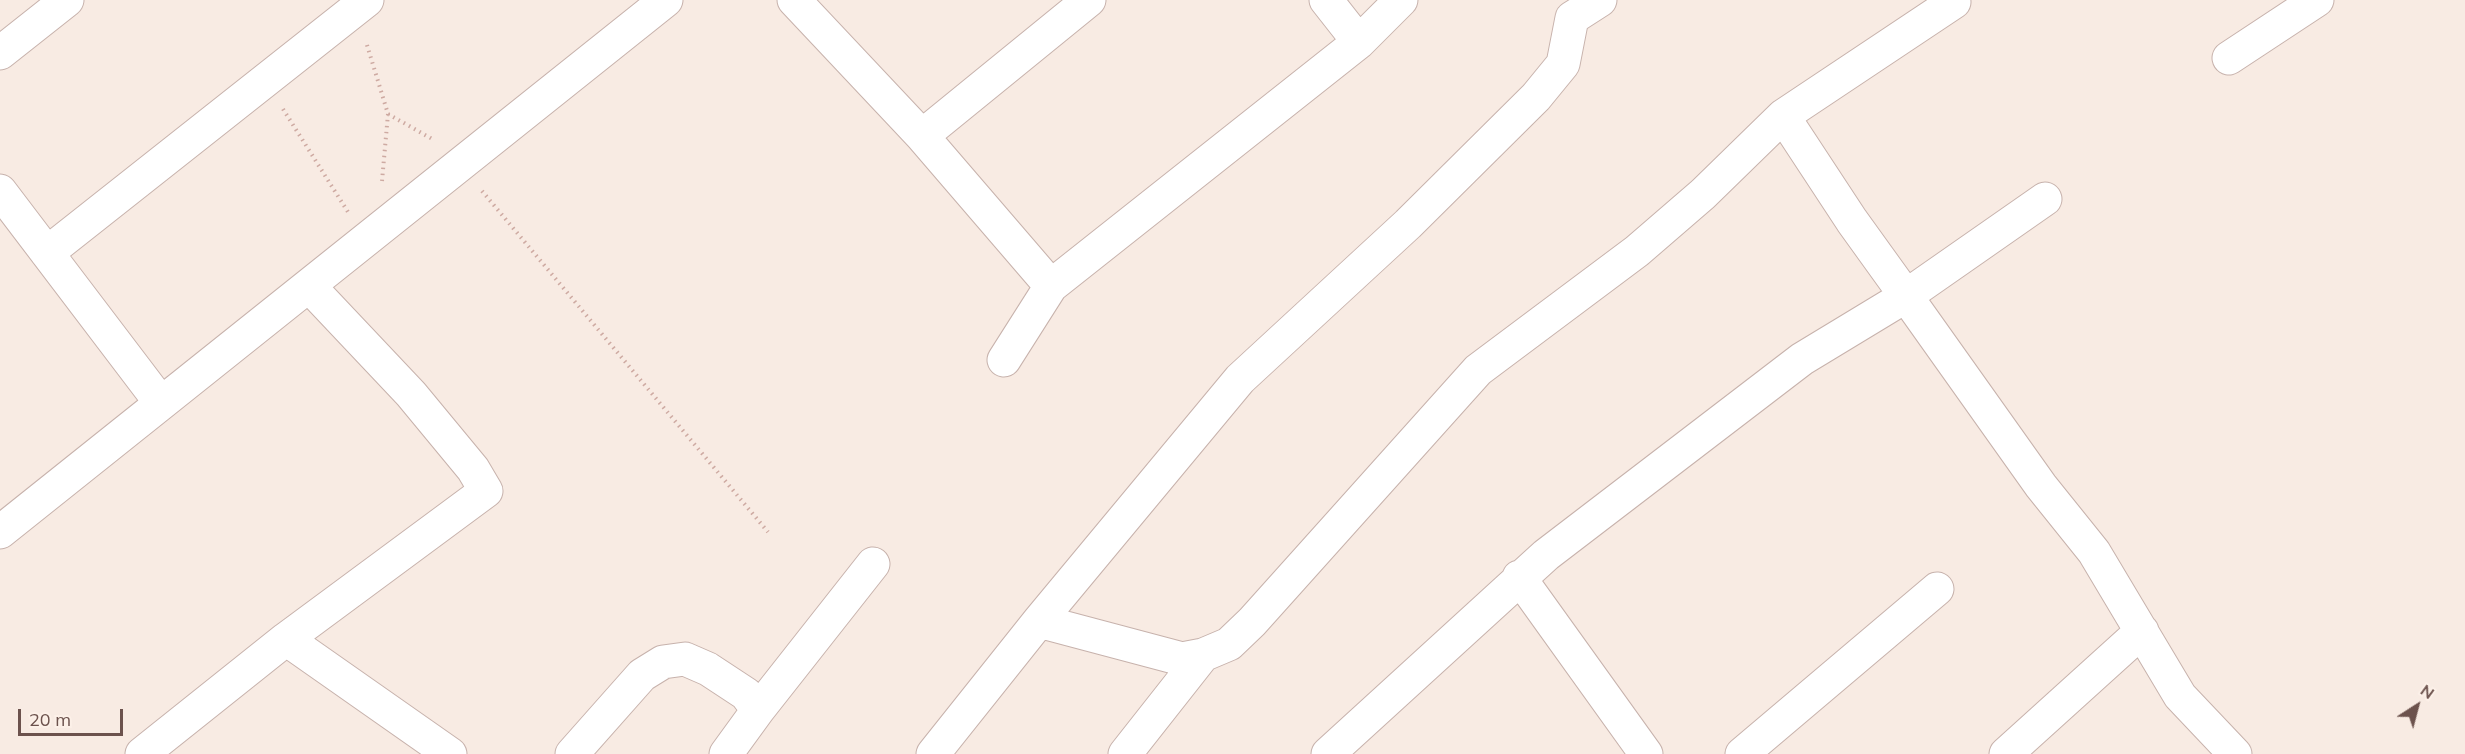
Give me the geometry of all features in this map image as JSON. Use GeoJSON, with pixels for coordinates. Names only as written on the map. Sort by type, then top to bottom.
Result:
{"type":"FeatureCollection","features":[{"type":"Feature","properties":{"kind":"street"},"geometry":{"type":"LineString","coordinates":[[0,53],[68,0]]}},
{"type":"Feature","properties":{"kind":"street"},"geometry":{"type":"LineString","coordinates":[[795,0],[922,136],[1051,286]]}},
{"type":"Feature","properties":{"kind":"street"},"geometry":{"type":"LineString","coordinates":[[922,136],[1089,0]]}},
{"type":"Feature","properties":{"kind":"street"},"geometry":{"type":"LineString","coordinates":[[1326,0],[1359,42]]}},
{"type":"Feature","properties":{"kind":"street"},"geometry":{"type":"LineString","coordinates":[[1004,360],[1051,286],[1359,42],[1401,0]]}},
{"type":"Feature","properties":{"kind":"street"},"geometry":{"type":"LineString","coordinates":[[933,754],[1039,621],[1240,379],[1408,224],[1536,97],[1563,64],[1572,18],[1600,0]]}},
{"type":"Feature","properties":{"kind":"street"},"geometry":{"type":"LineString","coordinates":[[2229,58],[2317,0]]}},
{"type":"Feature","properties":{"kind":"street"},"geometry":{"type":"LineString","coordinates":[[1039,621],[1182,659],[1203,655],[1229,644],[1252,622],[1478,370],[1636,251],[1703,194],[1783,116],[1954,2]]}},
{"type":"Feature","properties":{"kind":"street"},"geometry":{"type":"LineString","coordinates":[[47,253],[361,5]]}},
{"type":"Feature","properties":{"kind":"street"},"geometry":{"type":"LineString","coordinates":[[0,532],[459,164],[647,5]]}},
{"type":"Feature","properties":{"kind":"street"},"geometry":{"type":"LineString","coordinates":[[1783,116],[1852,221],[1972,393],[2041,486],[2094,552],[2180,696],[2235,754]]}},
{"type":"Feature","properties":{"kind":"street"},"geometry":{"type":"LineString","coordinates":[[1328,754],[1519,577],[1802,359],[1906,296],[2045,199]]}},
{"type":"Feature","properties":{"kind":"street"},"geometry":{"type":"LineString","coordinates":[[6,211],[47,253],[161,403]]}},
{"type":"Feature","properties":{"kind":"street"},"geometry":{"type":"LineString","coordinates":[[142,754],[286,639],[486,491],[473,469],[411,394],[309,286]]}},
{"type":"Feature","properties":{"kind":"street"},"geometry":{"type":"LineString","coordinates":[[726,754],[873,564]]}},
{"type":"Feature","properties":{"kind":"street"},"geometry":{"type":"LineString","coordinates":[[1519,577],[1646,754]]}},
{"type":"Feature","properties":{"kind":"street"},"geometry":{"type":"LineString","coordinates":[[1742,754],[1937,589]]}},
{"type":"Feature","properties":{"kind":"street"},"geometry":{"type":"LineString","coordinates":[[2006,754],[2142,631]]}},
{"type":"Feature","properties":{"kind":"street"},"geometry":{"type":"LineString","coordinates":[[286,639],[450,754]]}},
{"type":"Feature","properties":{"kind":"street"},"geometry":{"type":"LineString","coordinates":[[1125,754],[1203,655]]}},
{"type":"Feature","properties":{"kind":"street"},"geometry":{"type":"LineString","coordinates":[[572,754],[642,675],[663,662],[685,659],[708,669],[746,694],[759,710]]}},
{"type":"Feature","properties":{"kind":"path"},"geometry":{"type":"LineString","coordinates":[[361,5],[388,114],[380,187]]}},
{"type":"Feature","properties":{"kind":"path"},"geometry":{"type":"LineString","coordinates":[[265,81],[365,240]]}},
{"type":"Feature","properties":{"kind":"path"},"geometry":{"type":"LineString","coordinates":[[388,114],[436,140],[459,164],[768,532]]}}]}
